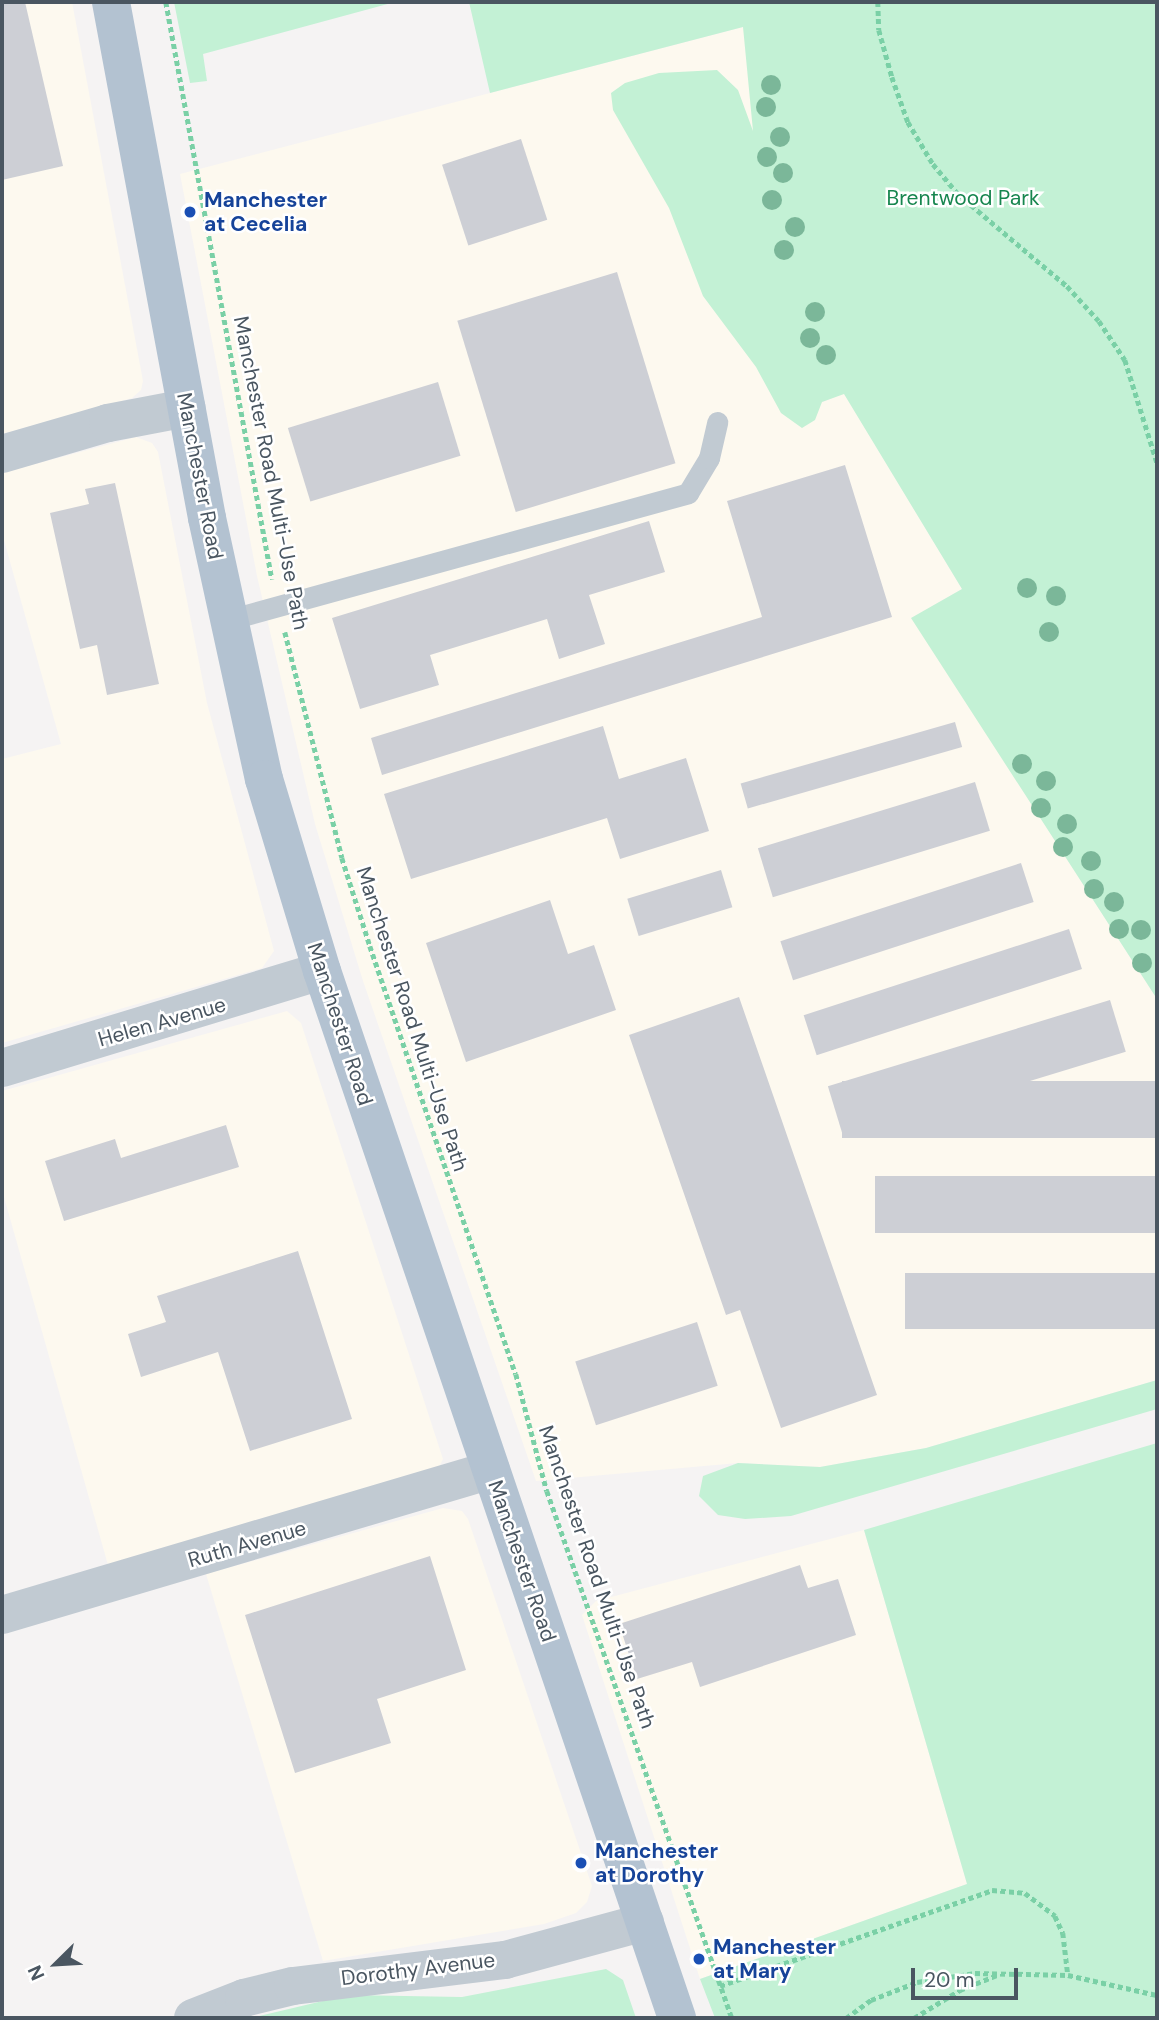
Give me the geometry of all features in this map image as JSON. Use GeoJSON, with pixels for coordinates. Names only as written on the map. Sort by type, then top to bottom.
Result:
{"type":"FeatureCollection","features":[{"type":"Feature","properties":{"kind":"main road","name":"Manchester Road"},"geometry":{"type":"LineString","coordinates":[[111,2],[228,620],[264,779],[322,971],[677,2018]]}},
{"type":"Feature","properties":{"kind":"street"},"geometry":{"type":"LineString","coordinates":[[2,454],[108,423],[187,408]]}},
{"type":"Feature","properties":{"kind":"street","name":"Helen Avenue"},"geometry":{"type":"LineString","coordinates":[[2,1068],[322,971]]}},
{"type":"Feature","properties":{"kind":"street","name":"Ruth Avenue"},"geometry":{"type":"LineString","coordinates":[[2,1615],[491,1470]]}},
{"type":"Feature","properties":{"kind":"street","name":"Dorothy Avenue"},"geometry":{"type":"LineString","coordinates":[[193,2018],[244,1997],[293,1986],[505,1959],[645,1923]]}},
{"type":"Feature","properties":{"kind":"lane"},"geometry":{"type":"LineString","coordinates":[[228,620],[688,493],[709,458],[717,422]]}},
{"type":"Feature","properties":{"kind":"path","name":"Manchester Road Multi-Use Path"},"geometry":{"type":"LineString","coordinates":[[166,2],[279,606],[339,845],[370,946],[516,1374],[547,1491],[626,1706],[732,2018]]}},
{"type":"Feature","properties":{"kind":"path"},"geometry":{"type":"LineString","coordinates":[[878,2],[879,30],[892,77],[908,122],[933,164],[958,194],[1068,286],[1099,321],[1125,360],[1157,462]]}},
{"type":"Feature","properties":{"kind":"path"},"geometry":{"type":"LineString","coordinates":[[720,1986],[992,1890],[1025,1893],[1055,1916],[1063,1933],[1068,1975]]}},
{"type":"Feature","properties":{"kind":"path"},"geometry":{"type":"LineString","coordinates":[[846,2018],[871,2000],[917,1982],[975,1973],[1068,1975],[1157,1995]]}},
{"type":"Feature","properties":{"kind":"path"},"geometry":{"type":"LineString","coordinates":[[914,2018],[960,1990],[999,1974]]}},
{"type":"Feature","properties":{"kind":"shaded area"},"geometry":{"type":"Polygon","coordinates":[[[2,2],[72,2],[143,381],[141,390],[132,398],[2,434],[2,2]]]}},
{"type":"Feature","properties":{"kind":"shaded area"},"geometry":{"type":"Polygon","coordinates":[[[743,27],[823,402],[844,393],[962,589],[912,618],[1157,999],[1157,1380],[926,1448],[820,1467],[738,1463],[536,1481],[363,981],[315,824],[257,576],[180,174],[743,27]]]}},
{"type":"Feature","properties":{"kind":"shaded area"},"geometry":{"type":"Polygon","coordinates":[[[136,437],[152,443],[158,452],[207,703],[274,951],[262,968],[2,1043],[2,759],[61,744],[2,533],[2,473],[136,437]]]}},
{"type":"Feature","properties":{"kind":"shaded area"},"geometry":{"type":"Polygon","coordinates":[[[287,1011],[301,1023],[443,1459],[439,1467],[108,1565],[2,1190],[2,1091],[287,1011]]]}},
{"type":"Feature","properties":{"kind":"shaded area"},"geometry":{"type":"Polygon","coordinates":[[[443,1508],[462,1511],[468,1519],[592,1886],[587,1902],[576,1913],[544,1924],[323,1961],[206,1574],[443,1508]]]}},
{"type":"Feature","properties":{"kind":"shaded area"},"geometry":{"type":"Polygon","coordinates":[[[864,1530],[967,1884],[700,1979],[582,1615],[596,1601],[864,1530]]]}},
{"type":"Feature","properties":{"kind":"green space"},"geometry":{"type":"Polygon","coordinates":[[[174,2],[395,2],[203,54],[207,81],[190,83],[174,2]]]}},
{"type":"Feature","properties":{"kind":"green space","name":"Brentwood Park"},"geometry":{"type":"Polygon","coordinates":[[[469,2],[1157,2],[1157,999],[911,618],[962,589],[844,394],[822,402],[815,420],[802,428],[781,413],[756,367],[703,296],[669,208],[613,110],[611,93],[625,83],[659,73],[717,70],[738,90],[753,131],[743,27],[490,93],[469,2]]]}},
{"type":"Feature","properties":{"kind":"green space"},"geometry":{"type":"Polygon","coordinates":[[[1157,1380],[1157,1409],[791,1516],[745,1519],[718,1515],[699,1496],[703,1476],[738,1463],[820,1467],[926,1448],[1157,1380]]]}},
{"type":"Feature","properties":{"kind":"green space"},"geometry":{"type":"Polygon","coordinates":[[[1157,1443],[1157,2018],[715,2018],[700,1979],[967,1884],[864,1530],[1157,1443]]]}},
{"type":"Feature","properties":{"kind":"green space"},"geometry":{"type":"Polygon","coordinates":[[[606,1969],[623,1980],[636,2018],[251,2018],[348,1995],[462,1997],[606,1969]]]}},
{"type":"Feature","properties":{"kind":"building"},"geometry":{"type":"Polygon","coordinates":[[[2,2],[25,2],[63,166],[2,180],[2,2]]]}},
{"type":"Feature","properties":{"kind":"building"},"geometry":{"type":"Polygon","coordinates":[[[521,139],[547,220],[468,245],[442,165],[521,139]]]}},
{"type":"Feature","properties":{"kind":"building"},"geometry":{"type":"Polygon","coordinates":[[[617,272],[675,463],[516,512],[457,321],[617,272]]]}},
{"type":"Feature","properties":{"kind":"building"},"geometry":{"type":"Polygon","coordinates":[[[438,382],[461,456],[310,502],[288,428],[438,382]]]}},
{"type":"Feature","properties":{"kind":"building"},"geometry":{"type":"Polygon","coordinates":[[[845,465],[892,617],[382,775],[371,738],[762,617],[727,501],[845,465]]]}},
{"type":"Feature","properties":{"kind":"building"},"geometry":{"type":"Polygon","coordinates":[[[115,483],[159,684],[107,695],[97,645],[80,649],[50,513],[89,504],[85,489],[115,483]]]}},
{"type":"Feature","properties":{"kind":"building"},"geometry":{"type":"Polygon","coordinates":[[[649,521],[665,572],[589,595],[605,644],[559,659],[547,619],[430,655],[439,685],[360,709],[332,618],[649,521]]]}},
{"type":"Feature","properties":{"kind":"building"},"geometry":{"type":"Polygon","coordinates":[[[955,722],[962,747],[748,808],[741,783],[955,722]]]}},
{"type":"Feature","properties":{"kind":"building"},"geometry":{"type":"Polygon","coordinates":[[[603,726],[619,779],[686,758],[709,831],[620,859],[607,818],[411,879],[384,794],[603,726]]]}},
{"type":"Feature","properties":{"kind":"building"},"geometry":{"type":"Polygon","coordinates":[[[975,782],[990,831],[773,897],[758,848],[975,782]]]}},
{"type":"Feature","properties":{"kind":"building"},"geometry":{"type":"Polygon","coordinates":[[[1021,863],[1034,902],[793,980],[780,941],[1021,863]]]}},
{"type":"Feature","properties":{"kind":"building"},"geometry":{"type":"Polygon","coordinates":[[[721,870],[732,907],[639,936],[627,899],[721,870]]]}},
{"type":"Feature","properties":{"kind":"building"},"geometry":{"type":"Polygon","coordinates":[[[550,900],[568,954],[594,945],[616,1010],[466,1062],[426,943],[550,900]]]}},
{"type":"Feature","properties":{"kind":"building"},"geometry":{"type":"Polygon","coordinates":[[[1069,929],[1082,969],[817,1055],[804,1015],[1069,929]]]}},
{"type":"Feature","properties":{"kind":"building"},"geometry":{"type":"Polygon","coordinates":[[[739,997],[877,1395],[781,1428],[740,1310],[726,1315],[629,1035],[739,997]]]}},
{"type":"Feature","properties":{"kind":"building"},"geometry":{"type":"Polygon","coordinates":[[[1110,1000],[1126,1052],[844,1138],[828,1086],[1110,1000]]]}},
{"type":"Feature","properties":{"kind":"building"},"geometry":{"type":"Polygon","coordinates":[[[842,1081],[1157,1081],[1157,1138],[842,1138],[842,1081]]]}},
{"type":"Feature","properties":{"kind":"building"},"geometry":{"type":"Polygon","coordinates":[[[226,1125],[239,1167],[64,1221],[45,1161],[115,1139],[121,1158],[226,1125]]]}},
{"type":"Feature","properties":{"kind":"building"},"geometry":{"type":"Polygon","coordinates":[[[875,1176],[1157,1176],[1157,1233],[875,1233],[875,1176]]]}},
{"type":"Feature","properties":{"kind":"building"},"geometry":{"type":"Polygon","coordinates":[[[298,1251],[352,1419],[250,1451],[218,1352],[141,1377],[128,1334],[166,1322],[157,1296],[298,1251]]]}},
{"type":"Feature","properties":{"kind":"building"},"geometry":{"type":"Polygon","coordinates":[[[905,1273],[1157,1273],[1157,1329],[905,1329],[905,1273]]]}},
{"type":"Feature","properties":{"kind":"building"},"geometry":{"type":"Polygon","coordinates":[[[697,1322],[718,1386],[596,1425],[575,1362],[697,1322]]]}},
{"type":"Feature","properties":{"kind":"building"},"geometry":{"type":"Polygon","coordinates":[[[430,1556],[466,1670],[377,1699],[391,1743],[295,1773],[245,1615],[430,1556]]]}},
{"type":"Feature","properties":{"kind":"building"},"geometry":{"type":"Polygon","coordinates":[[[800,1565],[808,1588],[838,1579],[856,1635],[700,1687],[692,1662],[637,1679],[619,1624],[800,1565]]]}},
{"type":"Feature","properties":{"kind":"place","name":"Manchester at Cecelia"},"geometry":{"type":"Point","coordinates":[190,212]}},
{"type":"Feature","properties":{"kind":"place","name":"Manchester at Dorothy"},"geometry":{"type":"Point","coordinates":[581,1863]}},
{"type":"Feature","properties":{"kind":"place","name":"Manchester at Mary"},"geometry":{"type":"Point","coordinates":[699,1959]}}]}
